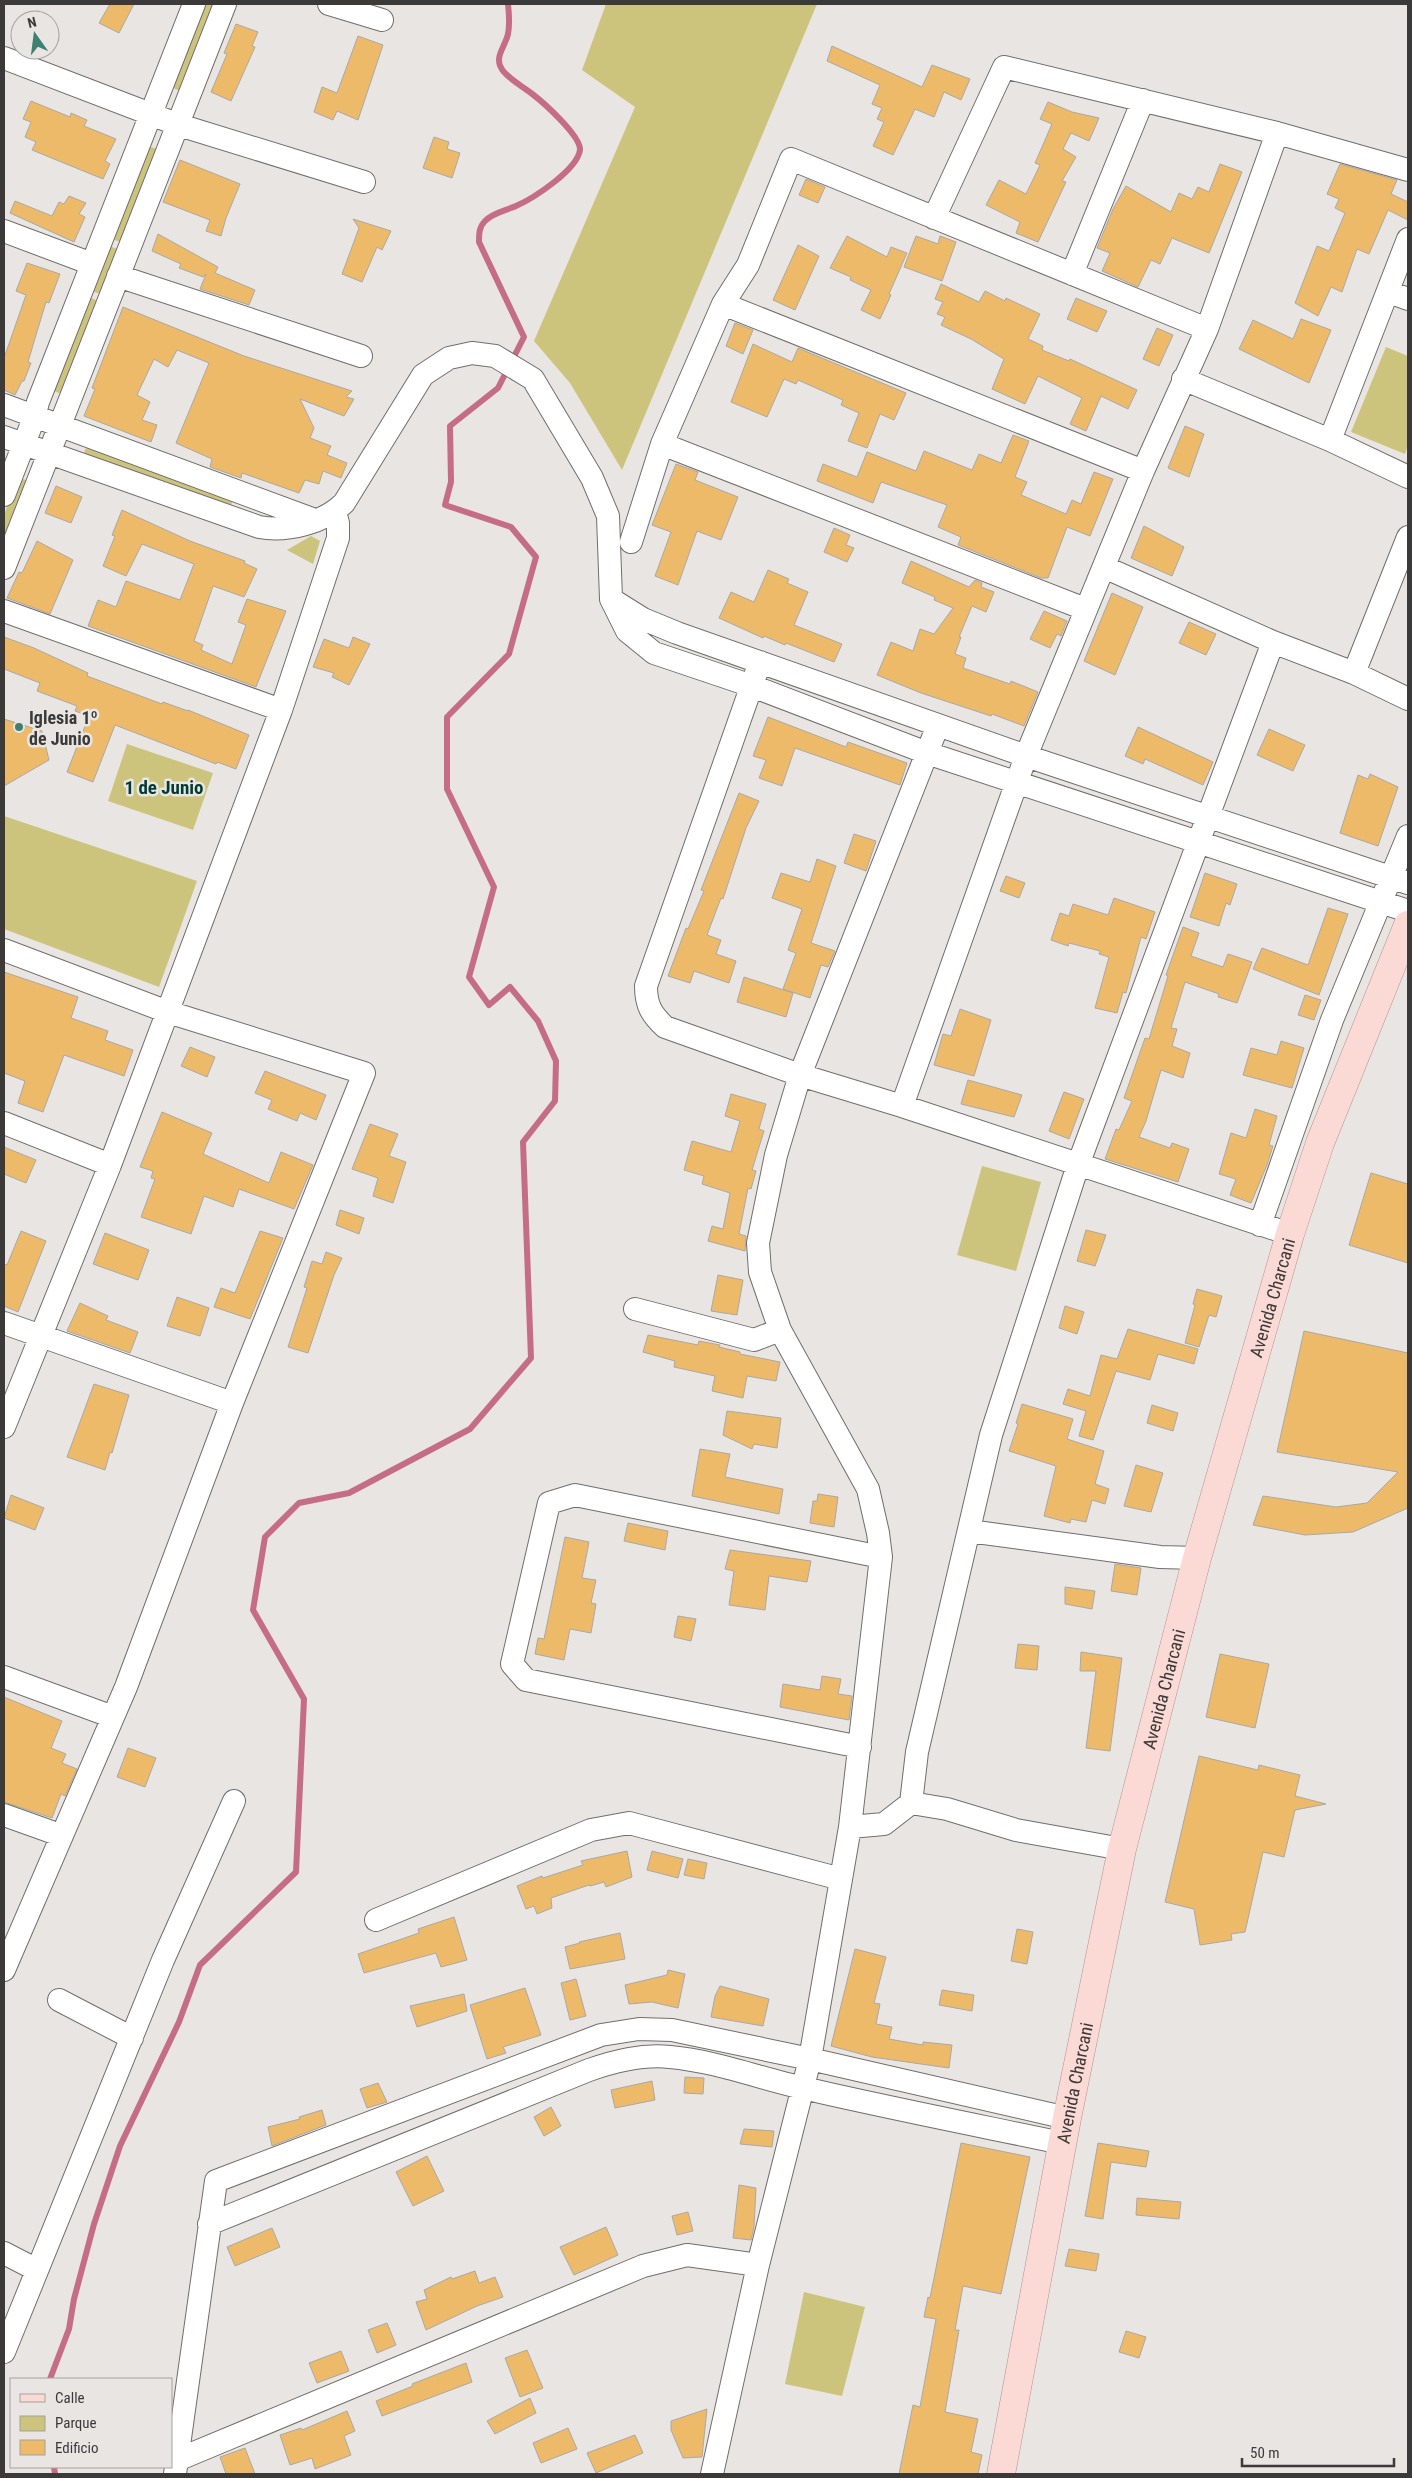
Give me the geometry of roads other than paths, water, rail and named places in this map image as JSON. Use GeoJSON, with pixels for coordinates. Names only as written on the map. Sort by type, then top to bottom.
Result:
{"type":"FeatureCollection","features":[{"type":"Feature","properties":{"kind":"main road","name":"Avenida Charcani"},"geometry":{"type":"LineString","coordinates":[[1001,2474],[1064,2131],[1122,1848],[1197,1558],[1290,1234],[1320,1143],[1408,925]]}},
{"type":"Feature","properties":{"kind":"street"},"geometry":{"type":"LineString","coordinates":[[4,495],[13,441],[34,418],[38,402],[194,4]]}},
{"type":"Feature","properties":{"kind":"street"},"geometry":{"type":"LineString","coordinates":[[4,568],[179,125],[224,4]]}},
{"type":"Feature","properties":{"kind":"street"},"geometry":{"type":"LineString","coordinates":[[329,4],[382,20]]}},
{"type":"Feature","properties":{"kind":"street"},"geometry":{"type":"LineString","coordinates":[[4,58],[179,125],[364,182]]}},
{"type":"Feature","properties":{"kind":"street"},"geometry":{"type":"LineString","coordinates":[[934,218],[1004,67],[1277,133],[1408,170]]}},
{"type":"Feature","properties":{"kind":"street"},"geometry":{"type":"LineString","coordinates":[[1072,274],[1142,100]]}},
{"type":"Feature","properties":{"kind":"street"},"geometry":{"type":"LineString","coordinates":[[902,1106],[1026,756],[1085,609],[1207,329],[1277,133]]}},
{"type":"Feature","properties":{"kind":"street"},"geometry":{"type":"LineString","coordinates":[[631,542],[662,444],[723,304],[748,265],[791,159],[1207,329]]}},
{"type":"Feature","properties":{"kind":"street"},"geometry":{"type":"LineString","coordinates":[[4,231],[92,264]]}},
{"type":"Feature","properties":{"kind":"street"},"geometry":{"type":"LineString","coordinates":[[1330,440],[1399,295],[1408,239]]}},
{"type":"Feature","properties":{"kind":"street"},"geometry":{"type":"LineString","coordinates":[[118,276],[361,356]]}},
{"type":"Feature","properties":{"kind":"street"},"geometry":{"type":"LineString","coordinates":[[723,304],[1144,471]]}},
{"type":"Feature","properties":{"kind":"street"},"geometry":{"type":"LineString","coordinates":[[13,441],[259,527],[284,529],[325,516],[353,491],[424,375],[449,358],[472,354],[495,356],[518,368],[533,380],[592,478],[608,516],[611,599],[626,631],[654,653],[752,686],[927,752],[1408,911]]}},
{"type":"Feature","properties":{"kind":"street"},"geometry":{"type":"LineString","coordinates":[[1184,379],[1330,440],[1408,477]]}},
{"type":"Feature","properties":{"kind":"street"},"geometry":{"type":"LineString","coordinates":[[4,406],[59,427],[325,516],[338,523],[338,538],[281,710],[110,1165],[4,1427]]}},
{"type":"Feature","properties":{"kind":"street"},"geometry":{"type":"LineString","coordinates":[[662,444],[1085,609]]}},
{"type":"Feature","properties":{"kind":"street"},"geometry":{"type":"LineString","coordinates":[[1354,673],[1408,537]]}},
{"type":"Feature","properties":{"kind":"street"},"geometry":{"type":"LineString","coordinates":[[1104,567],[1274,642],[1354,673],[1408,699]]}},
{"type":"Feature","properties":{"kind":"street"},"geometry":{"type":"LineString","coordinates":[[611,599],[643,619],[677,633],[1026,756],[1399,880]]}},
{"type":"Feature","properties":{"kind":"street"},"geometry":{"type":"LineString","coordinates":[[4,611],[281,710]]}},
{"type":"Feature","properties":{"kind":"street"},"geometry":{"type":"LineString","coordinates":[[850,1828],[884,1824],[911,1803],[917,1752],[991,1435],[1078,1165],[1274,642]]}},
{"type":"Feature","properties":{"kind":"street"},"geometry":{"type":"LineString","coordinates":[[760,662],[646,986],[646,1000],[653,1016],[665,1027],[800,1075],[902,1106],[1290,1234]]}},
{"type":"Feature","properties":{"kind":"street"},"geometry":{"type":"LineString","coordinates":[[712,2474],[758,2265],[810,2059],[850,1828],[881,1557],[878,1533],[868,1489],[780,1330],[760,1272],[758,1243],[776,1155],[800,1075],[938,725]]}},
{"type":"Feature","properties":{"kind":"street"},"geometry":{"type":"LineString","coordinates":[[1260,1225],[1332,1020],[1379,902],[1399,880],[1408,836]]}},
{"type":"Feature","properties":{"kind":"street"},"geometry":{"type":"LineString","coordinates":[[4,950],[168,1012],[364,1073],[232,1403],[113,1717],[60,1836],[4,1970]]}},
{"type":"Feature","properties":{"kind":"street"},"geometry":{"type":"LineString","coordinates":[[4,1122],[110,1165]]}},
{"type":"Feature","properties":{"kind":"street"},"geometry":{"type":"LineString","coordinates":[[635,1308],[754,1340],[780,1330]]}},
{"type":"Feature","properties":{"kind":"street"},"geometry":{"type":"LineString","coordinates":[[4,1323],[39,1337],[232,1403]]}},
{"type":"Feature","properties":{"kind":"street"},"geometry":{"type":"LineString","coordinates":[[860,1747],[526,1680],[512,1664],[549,1503],[575,1495],[881,1557]]}},
{"type":"Feature","properties":{"kind":"street"},"geometry":{"type":"LineString","coordinates":[[969,1531],[1160,1556],[1197,1558]]}},
{"type":"Feature","properties":{"kind":"street"},"geometry":{"type":"LineString","coordinates":[[4,1677],[113,1717]]}},
{"type":"Feature","properties":{"kind":"street"},"geometry":{"type":"LineString","coordinates":[[4,2352],[163,1960],[234,1801]]}},
{"type":"Feature","properties":{"kind":"street"},"geometry":{"type":"LineString","coordinates":[[911,1803],[947,1808],[1016,1830],[1122,1848]]}},
{"type":"Feature","properties":{"kind":"street"},"geometry":{"type":"LineString","coordinates":[[4,1815],[60,1836]]}},
{"type":"Feature","properties":{"kind":"street"},"geometry":{"type":"LineString","coordinates":[[376,1920],[591,1830],[629,1823],[841,1879]]}},
{"type":"Feature","properties":{"kind":"street"},"geometry":{"type":"LineString","coordinates":[[60,2000],[132,2038]]}},
{"type":"Feature","properties":{"kind":"street"},"geometry":{"type":"LineString","coordinates":[[176,2467],[216,2181],[601,2035],[639,2029],[672,2030],[810,2059],[1064,2131]]}},
{"type":"Feature","properties":{"kind":"street"},"geometry":{"type":"LineString","coordinates":[[210,2224],[614,2061],[640,2057],[670,2057],[721,2067],[802,2088],[1064,2131]]}},
{"type":"Feature","properties":{"kind":"street"},"geometry":{"type":"LineString","coordinates":[[4,2253],[37,2270]]}},
{"type":"Feature","properties":{"kind":"street"},"geometry":{"type":"LineString","coordinates":[[176,2467],[643,2266],[687,2255],[758,2265]]}},
{"type":"Feature","properties":{"kind":"waterway"},"geometry":{"type":"LineString","coordinates":[[50,2378],[69,2329],[74,2299],[94,2224],[120,2146],[179,2022],[200,1965],[296,1872],[304,1699],[253,1610],[265,1537],[299,1503],[349,1493],[470,1429],[531,1358],[523,1142],[555,1101],[556,1061],[538,1021],[510,987],[489,1005],[469,977],[494,887],[447,789],[447,717],[509,654],[536,557],[511,527],[445,505],[451,482],[450,426],[498,388],[524,337],[479,242],[480,231],[483,223],[488,218],[524,202],[554,182],[571,166],[580,150],[574,136],[552,111],[537,97],[510,78],[501,67],[499,62],[500,53],[509,30],[508,4]]}},
{"type":"Feature","properties":{"kind":"waterway"},"geometry":{"type":"LineString","coordinates":[[54,2468],[55,2474]]}},
{"type":"Feature","properties":{"kind":"place","name":"Iglesia 1º de Junio"},"geometry":{"type":"Point","coordinates":[19,727]}},
{"type":"Feature","properties":{"kind":"district","name":"1 de Junio"},"geometry":{"type":"Point","coordinates":[164,787]}}]}
